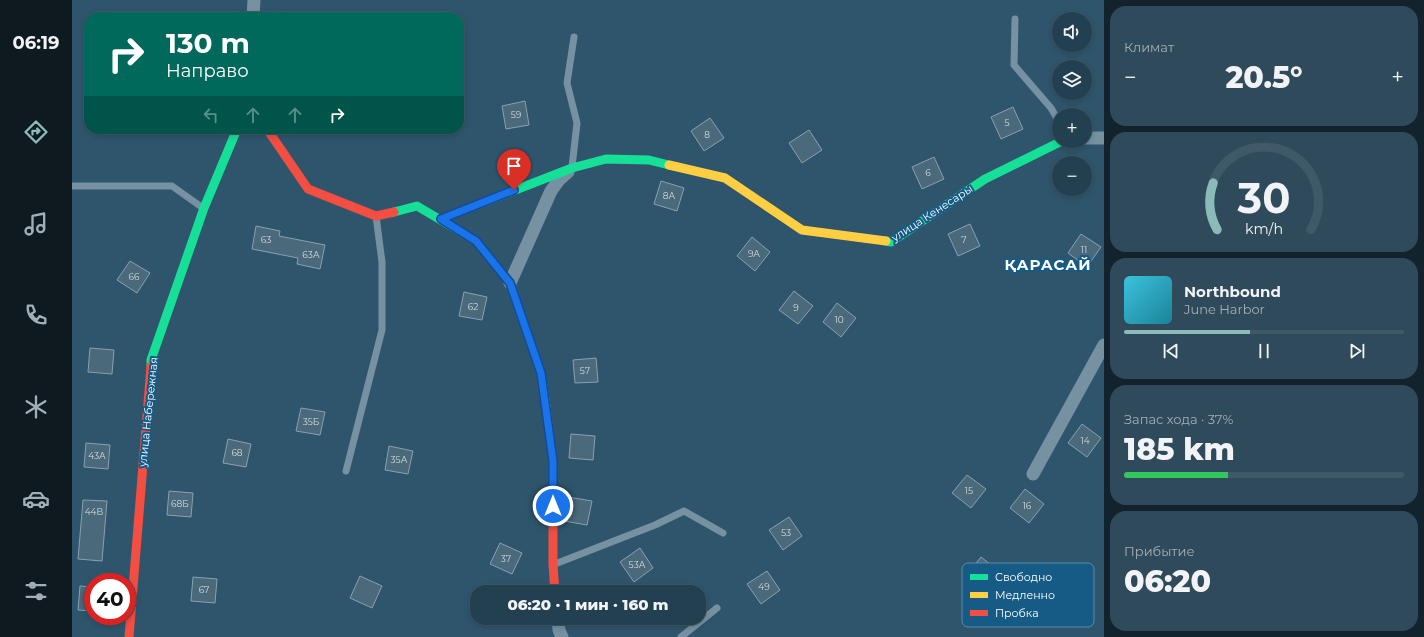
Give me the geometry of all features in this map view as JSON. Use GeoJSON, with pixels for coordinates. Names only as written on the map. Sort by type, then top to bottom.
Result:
{"type":"FeatureCollection","features":[{"type":"Feature","properties":{"kind":"street"},"geometry":{"type":"LineString","coordinates":[[253,12],[254,0]]}},
{"type":"Feature","properties":{"kind":"street","name":"улица Набережная"},"geometry":{"type":"LineString","coordinates":[[129,637],[150,360],[204,208],[235,134]]}},
{"type":"Feature","properties":{"kind":"street"},"geometry":{"type":"LineString","coordinates":[[270,134],[308,189],[376,216],[417,206],[476,241],[510,283],[541,373],[553,461],[553,565],[554,585]]}},
{"type":"Feature","properties":{"kind":"street"},"geometry":{"type":"LineString","coordinates":[[1092,138],[1104,138]]}},
{"type":"Feature","properties":{"kind":"street","name":"улица Кенесары"},"geometry":{"type":"LineString","coordinates":[[441,219],[572,168],[606,160],[649,160],[725,178],[802,230],[891,242],[985,179],[1052,146]]}},
{"type":"Feature","properties":{"kind":"street"},"geometry":{"type":"LineString","coordinates":[[510,283],[552,192],[559,180],[572,168]]}},
{"type":"Feature","properties":{"kind":"street"},"geometry":{"type":"LineString","coordinates":[[1033,474],[1104,345]]}},
{"type":"Feature","properties":{"kind":"street"},"geometry":{"type":"LineString","coordinates":[[559,625],[562,637]]}},
{"type":"Feature","properties":{"kind":"lane"},"geometry":{"type":"LineString","coordinates":[[1015,19],[1014,65],[1052,110]]}},
{"type":"Feature","properties":{"kind":"lane"},"geometry":{"type":"LineString","coordinates":[[572,168],[577,123],[567,83],[574,37]]}},
{"type":"Feature","properties":{"kind":"lane"},"geometry":{"type":"LineString","coordinates":[[72,186],[172,186],[204,208]]}},
{"type":"Feature","properties":{"kind":"lane"},"geometry":{"type":"LineString","coordinates":[[346,471],[382,330],[382,262],[376,216]]}},
{"type":"Feature","properties":{"kind":"lane"},"geometry":{"type":"LineString","coordinates":[[553,565],[655,525],[684,511],[723,533]]}},
{"type":"Feature","properties":{"kind":"lane"},"geometry":{"type":"LineString","coordinates":[[681,637],[717,608]]}},
{"type":"Feature","properties":{"kind":"building"},"geometry":{"type":"Polygon","coordinates":[[[525,101],[529,125],[506,129],[502,106],[525,101]]]}},
{"type":"Feature","properties":{"kind":"building"},"geometry":{"type":"Polygon","coordinates":[[[1013,107],[1023,129],[1001,139],[991,117],[1013,107]]]}},
{"type":"Feature","properties":{"kind":"building"},"geometry":{"type":"Polygon","coordinates":[[[710,118],[724,138],[704,151],[691,131],[710,118]]]}},
{"type":"Feature","properties":{"kind":"building"},"geometry":{"type":"Polygon","coordinates":[[[809,130],[822,150],[802,163],[789,143],[809,130]]]}},
{"type":"Feature","properties":{"kind":"building"},"geometry":{"type":"Polygon","coordinates":[[[934,157],[944,179],[922,189],[912,167],[934,157]]]}},
{"type":"Feature","properties":{"kind":"building"},"geometry":{"type":"Polygon","coordinates":[[[661,181],[684,188],[677,211],[654,204],[661,181]]]}},
{"type":"Feature","properties":{"kind":"building"},"geometry":{"type":"Polygon","coordinates":[[[970,224],[980,246],[958,256],[948,234],[970,224]]]}},
{"type":"Feature","properties":{"kind":"building"},"geometry":{"type":"Polygon","coordinates":[[[256,226],[280,231],[279,236],[325,245],[320,269],[297,264],[298,258],[252,249],[256,226]]]}},
{"type":"Feature","properties":{"kind":"building"},"geometry":{"type":"Polygon","coordinates":[[[1081,234],[1101,247],[1087,267],[1068,253],[1081,234]]]}},
{"type":"Feature","properties":{"kind":"building"},"geometry":{"type":"Polygon","coordinates":[[[752,237],[770,252],[755,271],[737,256],[752,237]]]}},
{"type":"Feature","properties":{"kind":"building"},"geometry":{"type":"Polygon","coordinates":[[[130,261],[150,273],[137,293],[117,280],[130,261]]]}},
{"type":"Feature","properties":{"kind":"building"},"geometry":{"type":"Polygon","coordinates":[[[794,291],[813,306],[798,324],[779,310],[794,291]]]}},
{"type":"Feature","properties":{"kind":"building"},"geometry":{"type":"Polygon","coordinates":[[[464,292],[487,297],[482,320],[459,316],[464,292]]]}},
{"type":"Feature","properties":{"kind":"building"},"geometry":{"type":"Polygon","coordinates":[[[837,303],[856,318],[841,337],[823,322],[837,303]]]}},
{"type":"Feature","properties":{"kind":"building"},"geometry":{"type":"Polygon","coordinates":[[[90,348],[114,350],[112,374],[88,372],[90,348]]]}},
{"type":"Feature","properties":{"kind":"building"},"geometry":{"type":"Polygon","coordinates":[[[596,358],[598,382],[575,383],[573,360],[596,358]]]}},
{"type":"Feature","properties":{"kind":"building"},"geometry":{"type":"Polygon","coordinates":[[[301,408],[325,412],[320,435],[296,431],[301,408]]]}},
{"type":"Feature","properties":{"kind":"building"},"geometry":{"type":"Polygon","coordinates":[[[1082,424],[1101,438],[1087,457],[1068,443],[1082,424]]]}},
{"type":"Feature","properties":{"kind":"building"},"geometry":{"type":"Polygon","coordinates":[[[571,434],[595,436],[593,460],[569,458],[571,434]]]}},
{"type":"Feature","properties":{"kind":"building"},"geometry":{"type":"Polygon","coordinates":[[[228,439],[251,444],[246,467],[223,463],[228,439]]]}},
{"type":"Feature","properties":{"kind":"building"},"geometry":{"type":"Polygon","coordinates":[[[86,443],[110,445],[108,469],[84,467],[86,443]]]}},
{"type":"Feature","properties":{"kind":"building"},"geometry":{"type":"Polygon","coordinates":[[[389,446],[413,451],[408,474],[385,470],[389,446]]]}},
{"type":"Feature","properties":{"kind":"building"},"geometry":{"type":"Polygon","coordinates":[[[967,475],[986,489],[971,508],[952,493],[967,475]]]}},
{"type":"Feature","properties":{"kind":"building"},"geometry":{"type":"Polygon","coordinates":[[[1025,489],[1044,504],[1029,523],[1010,508],[1025,489]]]}},
{"type":"Feature","properties":{"kind":"building"},"geometry":{"type":"Polygon","coordinates":[[[169,491],[193,493],[191,517],[167,515],[169,491]]]}},
{"type":"Feature","properties":{"kind":"building"},"geometry":{"type":"Polygon","coordinates":[[[568,497],[592,501],[587,525],[564,521],[568,497]]]}},
{"type":"Feature","properties":{"kind":"building"},"geometry":{"type":"Polygon","coordinates":[[[83,500],[107,501],[102,561],[78,559],[83,500]]]}},
{"type":"Feature","properties":{"kind":"building"},"geometry":{"type":"Polygon","coordinates":[[[789,517],[802,536],[783,550],[769,530],[789,517]]]}},
{"type":"Feature","properties":{"kind":"building"},"geometry":{"type":"Polygon","coordinates":[[[500,543],[522,553],[512,574],[490,564],[500,543]]]}},
{"type":"Feature","properties":{"kind":"building"},"geometry":{"type":"Polygon","coordinates":[[[640,548],[653,568],[634,582],[620,562],[640,548]]]}},
{"type":"Feature","properties":{"kind":"building"},"geometry":{"type":"Polygon","coordinates":[[[981,557],[989,563],[976,563],[981,557]]]}},
{"type":"Feature","properties":{"kind":"building"},"geometry":{"type":"Polygon","coordinates":[[[767,571],[780,590],[761,604],[747,584],[767,571]]]}},
{"type":"Feature","properties":{"kind":"building"},"geometry":{"type":"Polygon","coordinates":[[[360,576],[382,586],[372,608],[350,598],[360,576]]]}},
{"type":"Feature","properties":{"kind":"building"},"geometry":{"type":"Polygon","coordinates":[[[193,577],[217,579],[215,603],[191,601],[193,577]]]}},
{"type":"Feature","properties":{"kind":"building"},"geometry":{"type":"Polygon","coordinates":[[[80,586],[84,586],[84,610],[78,610],[80,586]]]}},
{"type":"Feature","properties":{"kind":"traffic: fast"},"geometry":{"type":"LineString","coordinates":[[151,366],[151,360],[204,208],[235,134]]}},
{"type":"Feature","properties":{"kind":"traffic: fast"},"geometry":{"type":"LineString","coordinates":[[886,241],[891,242],[985,179],[1052,146]]}},
{"type":"Feature","properties":{"kind":"traffic: fast"},"geometry":{"type":"LineString","coordinates":[[441,219],[572,168],[606,159],[649,160],[669,165]]}},
{"type":"Feature","properties":{"kind":"traffic: fast"},"geometry":{"type":"LineString","coordinates":[[394,212],[417,206],[476,241],[510,283],[541,373],[546,406]]}},
{"type":"Feature","properties":{"kind":"traffic: slow"},"geometry":{"type":"LineString","coordinates":[[669,165],[725,178],[802,230],[886,241]]}},
{"type":"Feature","properties":{"kind":"traffic: jam"},"geometry":{"type":"LineString","coordinates":[[270,134],[308,189],[376,216],[394,212]]}},
{"type":"Feature","properties":{"kind":"traffic: jam"},"geometry":{"type":"LineString","coordinates":[[129,637],[151,366]]}},
{"type":"Feature","properties":{"kind":"traffic: jam"},"geometry":{"type":"LineString","coordinates":[[546,406],[553,461],[553,565],[554,585]]}},
{"type":"Feature","properties":{"kind":"district","name":"ҚАРАСАЙ"},"geometry":{"type":"Point","coordinates":[1048,265]}},
{"type":"Feature","properties":{"kind":"route"},"geometry":{"type":"LineString","coordinates":[[514,190],[441,219],[476,241],[510,283],[541,373],[553,461],[553,506]]}}]}
